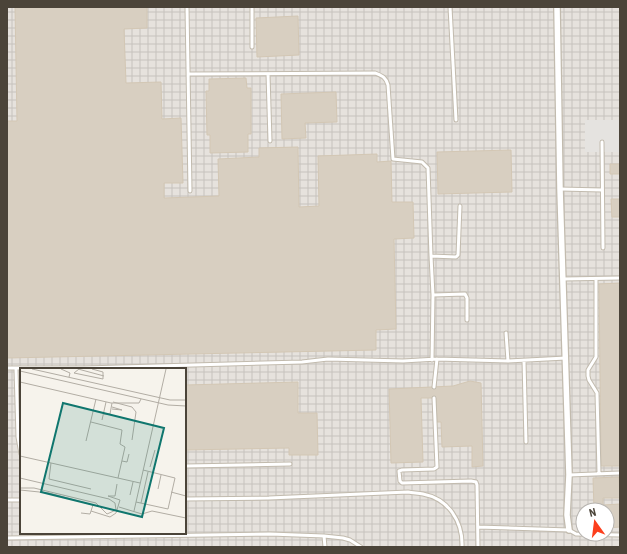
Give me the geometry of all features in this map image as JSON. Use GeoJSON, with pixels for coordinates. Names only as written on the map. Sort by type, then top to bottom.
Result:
{"type":"FeatureCollection","features":[{"type":"Feature","properties":{"kind":"street"},"geometry":{"type":"LineString","coordinates":[[557,7],[560,189],[566,358],[568,475],[567,515],[569,530]]}},
{"type":"Feature","properties":{"kind":"lane"},"geometry":{"type":"LineString","coordinates":[[187,7],[190,191]]}},
{"type":"Feature","properties":{"kind":"lane"},"geometry":{"type":"LineString","coordinates":[[252,7],[252,47]]}},
{"type":"Feature","properties":{"kind":"lane"},"geometry":{"type":"LineString","coordinates":[[450,7],[456,120]]}},
{"type":"Feature","properties":{"kind":"lane"},"geometry":{"type":"LineString","coordinates":[[189,74],[375,73],[384,76],[388,85],[393,159],[422,162],[428,168],[433,295],[432,360]]}},
{"type":"Feature","properties":{"kind":"lane"},"geometry":{"type":"LineString","coordinates":[[268,74],[270,141]]}},
{"type":"Feature","properties":{"kind":"lane"},"geometry":{"type":"LineString","coordinates":[[602,142],[603,248]]}},
{"type":"Feature","properties":{"kind":"lane"},"geometry":{"type":"LineString","coordinates":[[560,189],[602,190]]}},
{"type":"Feature","properties":{"kind":"lane"},"geometry":{"type":"LineString","coordinates":[[431,256],[456,257],[458,255],[460,206]]}},
{"type":"Feature","properties":{"kind":"lane"},"geometry":{"type":"LineString","coordinates":[[563,279],[620,278]]}},
{"type":"Feature","properties":{"kind":"lane"},"geometry":{"type":"LineString","coordinates":[[596,279],[596,357],[588,370],[588,376],[596,393],[599,474]]}},
{"type":"Feature","properties":{"kind":"lane"},"geometry":{"type":"LineString","coordinates":[[433,295],[465,294],[467,298],[467,320]]}},
{"type":"Feature","properties":{"kind":"lane"},"geometry":{"type":"LineString","coordinates":[[506,333],[508,361]]}},
{"type":"Feature","properties":{"kind":"lane"},"geometry":{"type":"LineString","coordinates":[[57,368],[302,362],[328,359],[403,361],[436,359],[524,361],[566,358]]}},
{"type":"Feature","properties":{"kind":"lane"},"geometry":{"type":"LineString","coordinates":[[434,387],[436,359]]}},
{"type":"Feature","properties":{"kind":"lane"},"geometry":{"type":"LineString","coordinates":[[524,361],[526,442]]}},
{"type":"Feature","properties":{"kind":"lane"},"geometry":{"type":"LineString","coordinates":[[7,368],[20,369]]}},
{"type":"Feature","properties":{"kind":"lane"},"geometry":{"type":"LineString","coordinates":[[16,369],[18,437],[20,448]]}},
{"type":"Feature","properties":{"kind":"lane"},"geometry":{"type":"LineString","coordinates":[[434,398],[438,467],[434,469],[402,470],[399,473],[400,481],[402,483],[474,481],[477,485],[478,547]]}},
{"type":"Feature","properties":{"kind":"lane"},"geometry":{"type":"LineString","coordinates":[[186,466],[290,464]]}},
{"type":"Feature","properties":{"kind":"lane"},"geometry":{"type":"LineString","coordinates":[[568,475],[620,473]]}},
{"type":"Feature","properties":{"kind":"lane"},"geometry":{"type":"LineString","coordinates":[[186,499],[269,498],[408,492],[424,494],[439,500],[450,508],[460,528],[462,547]]}},
{"type":"Feature","properties":{"kind":"lane"},"geometry":{"type":"LineString","coordinates":[[7,500],[20,500]]}},
{"type":"Feature","properties":{"kind":"lane"},"geometry":{"type":"LineString","coordinates":[[478,527],[569,530],[576,534],[620,535]]}},
{"type":"Feature","properties":{"kind":"lane"},"geometry":{"type":"LineString","coordinates":[[7,538],[270,534],[343,538],[350,540],[361,547]]}},
{"type":"Feature","properties":{"kind":"lane"},"geometry":{"type":"LineString","coordinates":[[324,536],[325,547]]}},
{"type":"Feature","properties":{"kind":"shaded area"},"geometry":{"type":"Polygon","coordinates":[[[7,7],[620,7],[620,547],[7,547],[7,7]]]}},
{"type":"Feature","properties":{"kind":"shaded area"},"geometry":{"type":"Polygon","coordinates":[[[585,120],[620,120],[620,152],[585,152],[585,120]]]}},
{"type":"Feature","properties":{"kind":"building"},"geometry":{"type":"Polygon","coordinates":[[[15,7],[147,7],[147,28],[124,29],[126,83],[161,82],[162,119],[181,118],[183,183],[164,183],[164,198],[219,196],[218,159],[259,157],[259,148],[298,147],[299,207],[319,206],[318,156],[377,154],[377,162],[391,161],[392,202],[413,202],[414,238],[394,239],[396,329],[376,330],[376,350],[7,358],[7,121],[17,121],[15,7]]]}},
{"type":"Feature","properties":{"kind":"building"},"geometry":{"type":"Polygon","coordinates":[[[298,16],[299,55],[257,57],[256,18],[298,16]]]}},
{"type":"Feature","properties":{"kind":"building"},"geometry":{"type":"Polygon","coordinates":[[[246,78],[247,88],[251,88],[251,134],[248,134],[248,152],[210,153],[210,135],[207,135],[206,91],[209,91],[209,79],[246,78]]]}},
{"type":"Feature","properties":{"kind":"building"},"geometry":{"type":"Polygon","coordinates":[[[336,92],[337,122],[305,123],[306,138],[282,139],[281,94],[336,92]]]}},
{"type":"Feature","properties":{"kind":"building"},"geometry":{"type":"Polygon","coordinates":[[[511,150],[512,192],[438,194],[437,152],[511,150]]]}},
{"type":"Feature","properties":{"kind":"building"},"geometry":{"type":"Polygon","coordinates":[[[610,164],[620,164],[620,174],[610,174],[610,164]]]}},
{"type":"Feature","properties":{"kind":"building"},"geometry":{"type":"Polygon","coordinates":[[[611,199],[620,199],[620,217],[612,217],[611,199]]]}},
{"type":"Feature","properties":{"kind":"building"},"geometry":{"type":"Polygon","coordinates":[[[620,283],[620,466],[601,466],[599,284],[620,283]]]}},
{"type":"Feature","properties":{"kind":"building"},"geometry":{"type":"Polygon","coordinates":[[[470,381],[481,383],[483,466],[472,467],[472,446],[442,447],[441,422],[437,422],[436,398],[421,398],[423,462],[391,463],[389,389],[453,386],[470,381]]]}},
{"type":"Feature","properties":{"kind":"building"},"geometry":{"type":"Polygon","coordinates":[[[298,382],[298,413],[317,413],[318,455],[289,455],[289,448],[186,450],[186,385],[298,382]]]}},
{"type":"Feature","properties":{"kind":"building"},"geometry":{"type":"Polygon","coordinates":[[[619,477],[620,498],[603,498],[603,502],[594,502],[593,478],[619,477]]]}},
{"type":"Feature","properties":{"kind":"building"},"geometry":{"type":"Polygon","coordinates":[[[615,504],[620,504],[620,527],[615,527],[615,504]]]}}]}
